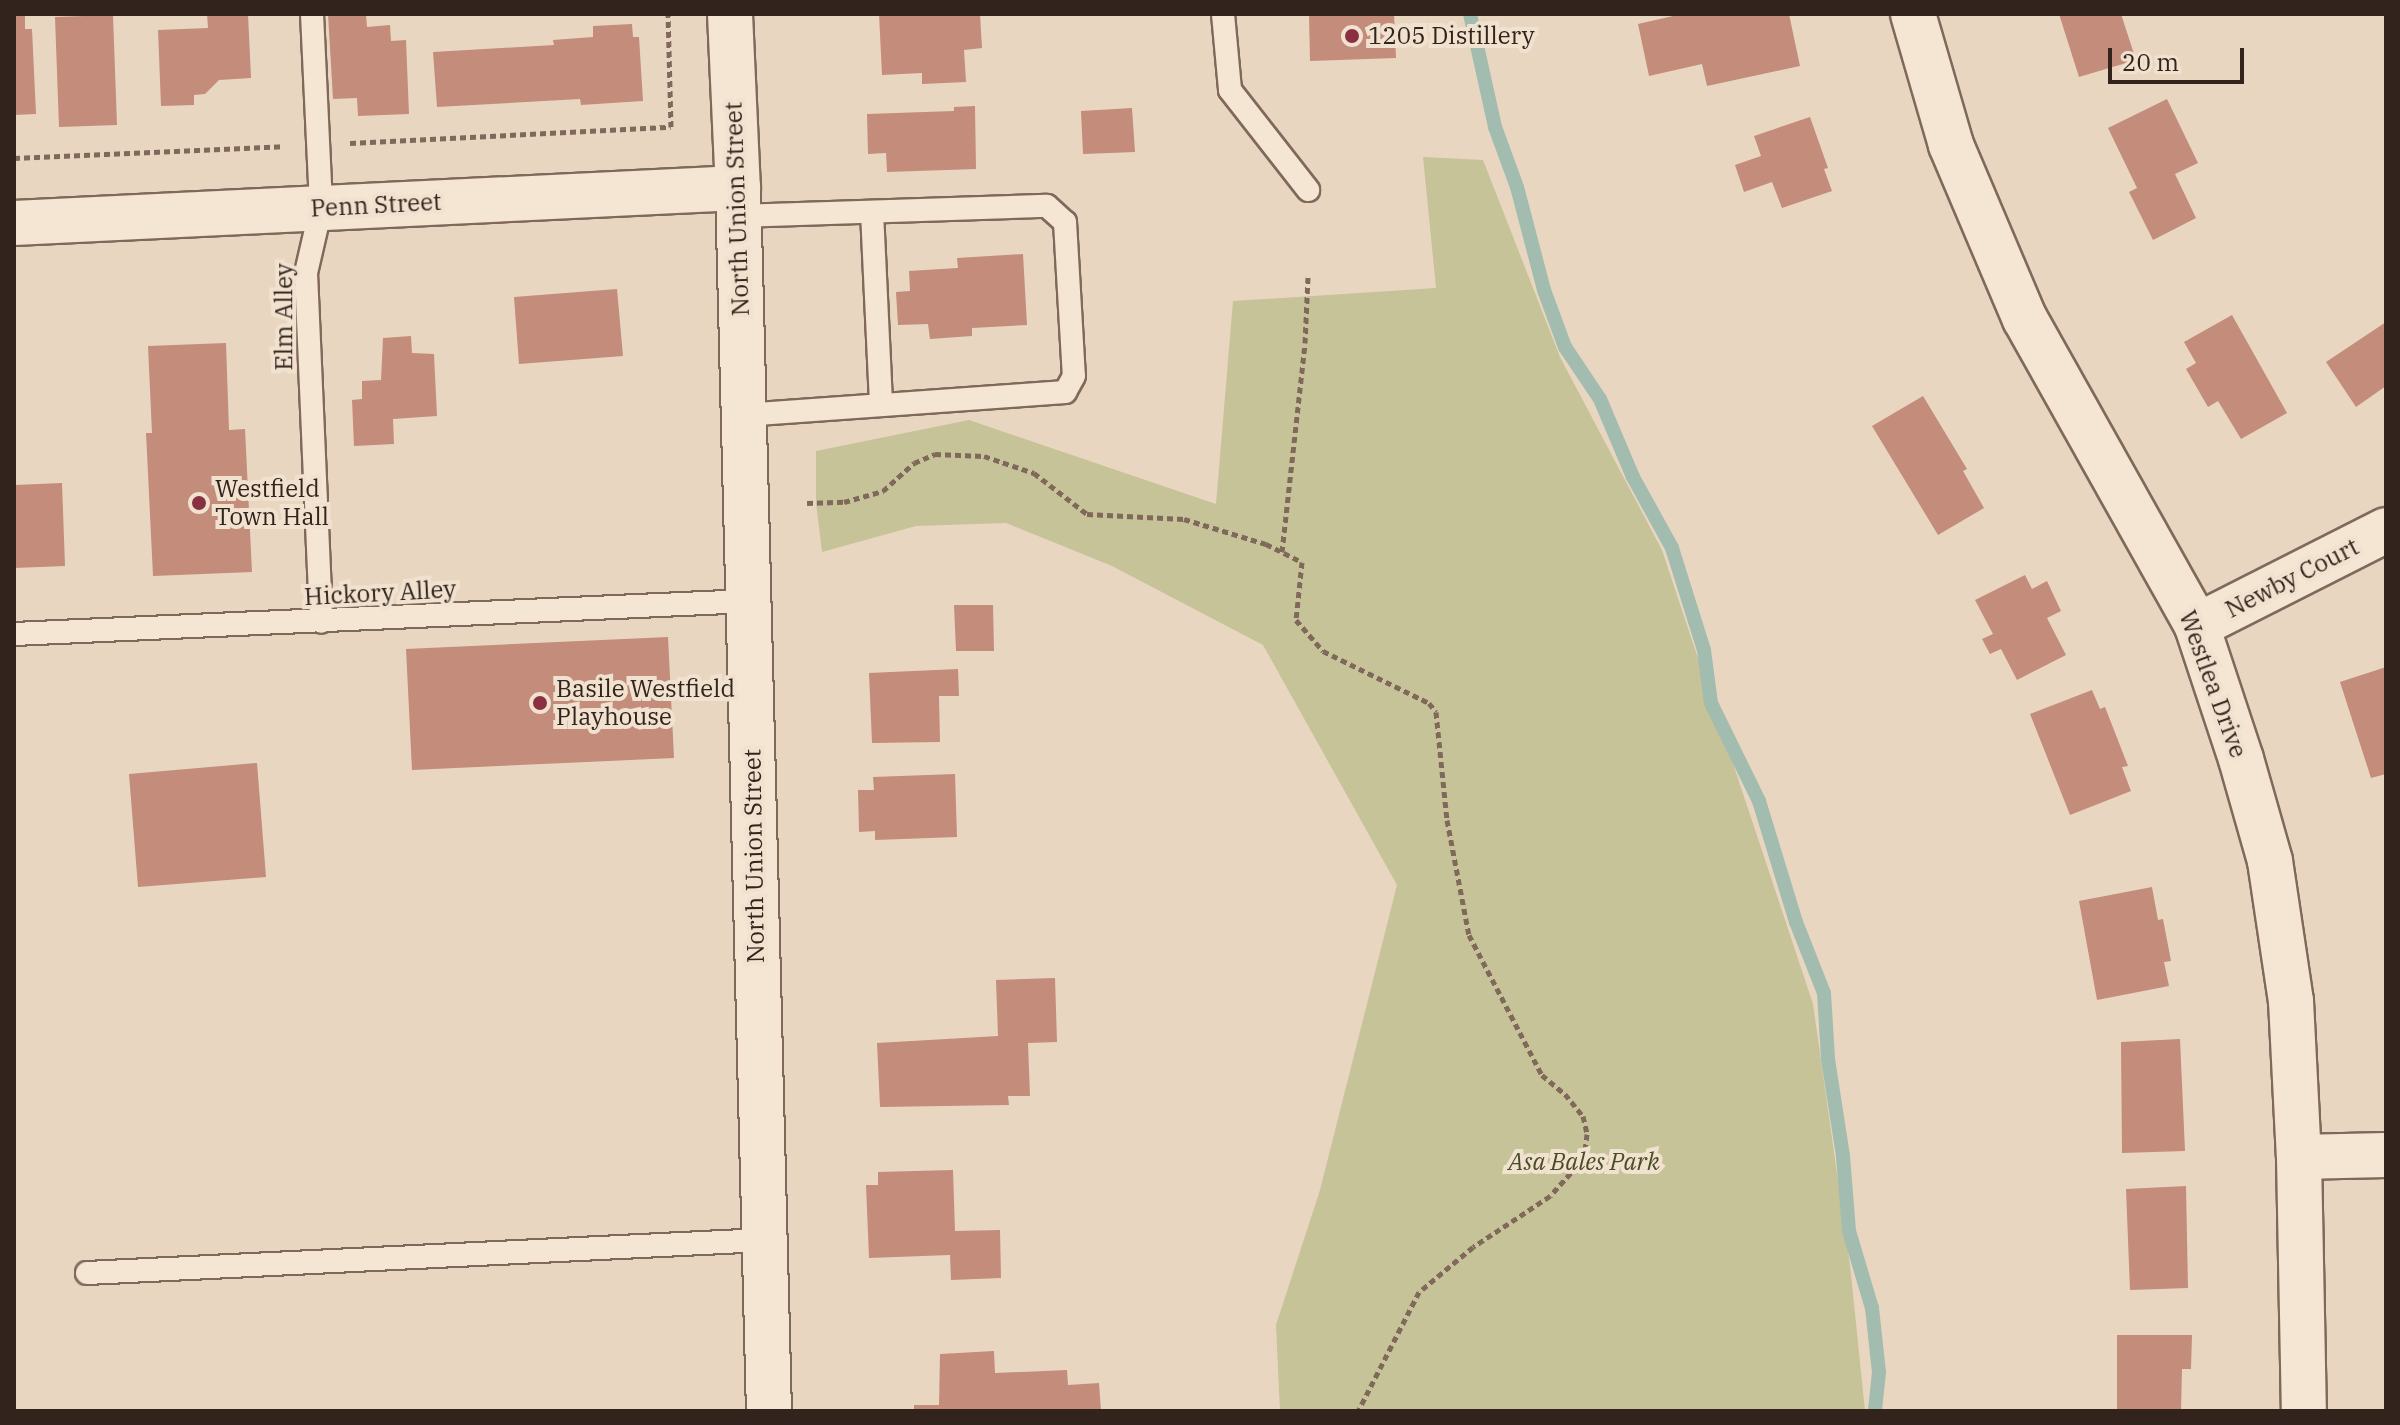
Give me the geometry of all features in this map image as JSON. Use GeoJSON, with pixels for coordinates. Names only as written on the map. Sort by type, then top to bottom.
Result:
{"type":"FeatureCollection","features":[{"type":"Feature","properties":{"kind":"street","name":"North Union Street"},"geometry":{"type":"LineString","coordinates":[[730,14],[744,415],[769,1411]]}},
{"type":"Feature","properties":{"kind":"street","name":"Westlea Drive"},"geometry":{"type":"LineString","coordinates":[[1913,14],[1951,145],[2025,319],[2197,626],[2241,759],[2270,861],[2291,1001],[2299,1157],[2304,1411]]}},
{"type":"Feature","properties":{"kind":"street","name":"Penn Street"},"geometry":{"type":"LineString","coordinates":[[14,223],[321,208],[738,202]]}},
{"type":"Feature","properties":{"kind":"street","name":"Newby Court"},"geometry":{"type":"LineString","coordinates":[[2197,626],[2386,530]]}},
{"type":"Feature","properties":{"kind":"street"},"geometry":{"type":"LineString","coordinates":[[2299,1157],[2386,1155]]}},
{"type":"Feature","properties":{"kind":"lane","name":"Elm Alley"},"geometry":{"type":"LineString","coordinates":[[312,14],[321,208],[306,273],[321,622]]}},
{"type":"Feature","properties":{"kind":"lane"},"geometry":{"type":"LineString","coordinates":[[1223,14],[1230,90],[1308,190]]}},
{"type":"Feature","properties":{"kind":"lane"},"geometry":{"type":"LineString","coordinates":[[738,202],[872,212],[1047,206],[1065,222],[1074,376],[1065,392],[744,415]]}},
{"type":"Feature","properties":{"kind":"lane"},"geometry":{"type":"LineString","coordinates":[[872,212],[881,405]]}},
{"type":"Feature","properties":{"kind":"lane","name":"Hickory Alley"},"geometry":{"type":"LineString","coordinates":[[14,634],[748,601]]}},
{"type":"Feature","properties":{"kind":"lane"},"geometry":{"type":"LineString","coordinates":[[87,1273],[764,1240]]}},
{"type":"Feature","properties":{"kind":"path"},"geometry":{"type":"LineString","coordinates":[[14,158],[671,127],[668,14]]}},
{"type":"Feature","properties":{"kind":"path"},"geometry":{"type":"LineString","coordinates":[[1282,552],[1305,343],[1308,277]]}},
{"type":"Feature","properties":{"kind":"path"},"geometry":{"type":"LineString","coordinates":[[807,503],[844,502],[883,491],[914,463],[935,454],[984,456],[1034,473],[1087,514],[1184,519],[1282,552],[1302,562],[1296,620],[1323,651],[1429,703],[1436,712],[1447,820],[1469,935],[1542,1075],[1565,1094],[1583,1116],[1587,1134],[1584,1158],[1550,1196],[1473,1247],[1419,1292],[1358,1411]]}},
{"type":"Feature","properties":{"kind":"green space","name":"Asa Bales Park"},"geometry":{"type":"Polygon","coordinates":[[[1423,157],[1483,160],[1560,357],[1662,550],[1813,1004],[1850,1265],[1865,1411],[1280,1411],[1276,1325],[1320,1190],[1397,885],[1263,645],[1112,566],[1006,523],[916,526],[822,552],[816,503],[816,451],[969,420],[1216,504],[1233,301],[1436,288],[1423,157]]]}},
{"type":"Feature","properties":{"kind":"building"},"geometry":{"type":"Polygon","coordinates":[[[14,14],[25,14],[25,29],[32,29],[36,114],[14,115],[14,14]]]}},
{"type":"Feature","properties":{"kind":"building"},"geometry":{"type":"Polygon","coordinates":[[[207,14],[248,14],[251,78],[219,80],[205,94],[194,95],[194,105],[161,106],[158,30],[208,28],[207,14]]]}},
{"type":"Feature","properties":{"kind":"building"},"geometry":{"type":"Polygon","coordinates":[[[328,14],[366,14],[367,27],[390,25],[391,41],[406,40],[409,114],[358,116],[357,98],[333,99],[328,14]]]}},
{"type":"Feature","properties":{"kind":"building"},"geometry":{"type":"Polygon","coordinates":[[[879,14],[980,14],[982,48],[964,50],[966,82],[922,84],[922,73],[882,75],[879,14]]]}},
{"type":"Feature","properties":{"kind":"building","name":"1205 Distillery"},"geometry":{"type":"Polygon","coordinates":[[[1309,14],[1394,14],[1396,58],[1310,61],[1309,14]]]}},
{"type":"Feature","properties":{"kind":"building"},"geometry":{"type":"Polygon","coordinates":[[[1682,14],[1789,14],[1800,66],[1707,86],[1702,64],[1649,76],[1638,24],[1682,14]]]}},
{"type":"Feature","properties":{"kind":"building"},"geometry":{"type":"Polygon","coordinates":[[[2059,14],[2121,14],[2136,60],[2079,77],[2059,14]]]}},
{"type":"Feature","properties":{"kind":"building"},"geometry":{"type":"Polygon","coordinates":[[[113,15],[117,125],[59,127],[55,17],[113,15]]]}},
{"type":"Feature","properties":{"kind":"building"},"geometry":{"type":"Polygon","coordinates":[[[632,24],[633,37],[639,37],[643,101],[581,105],[580,99],[437,107],[433,52],[554,45],[553,40],[593,37],[593,26],[632,24]]]}},
{"type":"Feature","properties":{"kind":"building"},"geometry":{"type":"Polygon","coordinates":[[[2167,99],[2198,163],[2175,174],[2196,218],[2153,240],[2129,192],[2137,188],[2108,128],[2167,99]]]}},
{"type":"Feature","properties":{"kind":"building"},"geometry":{"type":"Polygon","coordinates":[[[975,106],[976,169],[887,172],[886,153],[868,154],[867,114],[954,111],[954,107],[975,106]]]}},
{"type":"Feature","properties":{"kind":"building"},"geometry":{"type":"Polygon","coordinates":[[[1132,108],[1135,152],[1083,154],[1081,111],[1132,108]]]}},
{"type":"Feature","properties":{"kind":"building"},"geometry":{"type":"Polygon","coordinates":[[[1810,117],[1828,168],[1824,169],[1832,191],[1782,208],[1772,182],[1744,192],[1735,165],[1761,156],[1754,136],[1810,117]]]}},
{"type":"Feature","properties":{"kind":"building"},"geometry":{"type":"Polygon","coordinates":[[[1023,254],[1027,325],[972,328],[972,336],[930,339],[928,324],[898,325],[896,292],[910,291],[909,271],[958,268],[957,258],[1023,254]]]}},
{"type":"Feature","properties":{"kind":"building"},"geometry":{"type":"Polygon","coordinates":[[[617,289],[623,356],[519,364],[514,297],[617,289]]]}},
{"type":"Feature","properties":{"kind":"building"},"geometry":{"type":"Polygon","coordinates":[[[2232,315],[2287,413],[2241,439],[2218,401],[2208,407],[2186,369],[2196,363],[2184,342],[2232,315]]]}},
{"type":"Feature","properties":{"kind":"building"},"geometry":{"type":"Polygon","coordinates":[[[2386,322],[2386,386],[2356,407],[2326,362],[2386,322]]]}},
{"type":"Feature","properties":{"kind":"building"},"geometry":{"type":"Polygon","coordinates":[[[411,336],[412,353],[434,354],[437,416],[393,419],[394,444],[354,446],[352,400],[362,399],[362,381],[381,380],[383,338],[411,336]]]}},
{"type":"Feature","properties":{"kind":"building","name":"Westfield Town Hall"},"geometry":{"type":"Polygon","coordinates":[[[226,343],[229,430],[245,429],[252,572],[153,576],[146,433],[152,433],[148,346],[226,343]]]}},
{"type":"Feature","properties":{"kind":"building"},"geometry":{"type":"Polygon","coordinates":[[[1923,396],[1967,469],[1963,471],[1984,508],[1938,535],[1872,426],[1923,396]]]}},
{"type":"Feature","properties":{"kind":"building"},"geometry":{"type":"Polygon","coordinates":[[[62,483],[65,566],[14,568],[14,485],[62,483]]]}},
{"type":"Feature","properties":{"kind":"building"},"geometry":{"type":"Polygon","coordinates":[[[2025,575],[2032,589],[2047,581],[2061,611],[2047,618],[2066,655],[2017,680],[2001,649],[1990,654],[1982,639],[1993,634],[1975,600],[2025,575]]]}},
{"type":"Feature","properties":{"kind":"building"},"geometry":{"type":"Polygon","coordinates":[[[954,605],[993,605],[994,651],[956,651],[954,605]]]}},
{"type":"Feature","properties":{"kind":"building","name":"Basile Westfield Playhouse"},"geometry":{"type":"Polygon","coordinates":[[[668,637],[674,758],[412,770],[406,649],[668,637]]]}},
{"type":"Feature","properties":{"kind":"building"},"geometry":{"type":"Polygon","coordinates":[[[2386,667],[2386,774],[2371,778],[2340,682],[2386,667]]]}},
{"type":"Feature","properties":{"kind":"building"},"geometry":{"type":"Polygon","coordinates":[[[958,669],[959,696],[939,696],[940,742],[872,743],[869,673],[958,669]]]}},
{"type":"Feature","properties":{"kind":"building"},"geometry":{"type":"Polygon","coordinates":[[[2092,690],[2100,709],[2105,707],[2128,766],[2122,767],[2131,791],[2070,815],[2030,714],[2092,690]]]}},
{"type":"Feature","properties":{"kind":"building"},"geometry":{"type":"Polygon","coordinates":[[[257,763],[266,877],[138,887],[129,774],[257,763]]]}},
{"type":"Feature","properties":{"kind":"building"},"geometry":{"type":"Polygon","coordinates":[[[955,774],[957,837],[875,840],[875,831],[859,832],[858,790],[874,790],[873,777],[955,774]]]}},
{"type":"Feature","properties":{"kind":"building"},"geometry":{"type":"Polygon","coordinates":[[[2152,887],[2158,920],[2163,919],[2171,961],[2164,962],[2169,986],[2097,1000],[2079,901],[2152,887]]]}},
{"type":"Feature","properties":{"kind":"building"},"geometry":{"type":"Polygon","coordinates":[[[1055,978],[1057,1042],[1028,1043],[1030,1096],[1008,1096],[1009,1105],[880,1107],[877,1043],[998,1036],[996,980],[1055,978]]]}},
{"type":"Feature","properties":{"kind":"building"},"geometry":{"type":"Polygon","coordinates":[[[2180,1039],[2185,1151],[2122,1153],[2121,1042],[2180,1039]]]}},
{"type":"Feature","properties":{"kind":"building"},"geometry":{"type":"Polygon","coordinates":[[[953,1170],[955,1231],[1000,1230],[1001,1278],[951,1280],[950,1255],[869,1258],[866,1185],[878,1185],[878,1172],[953,1170]]]}},
{"type":"Feature","properties":{"kind":"building"},"geometry":{"type":"Polygon","coordinates":[[[2186,1186],[2188,1288],[2130,1290],[2126,1189],[2186,1186]]]}},
{"type":"Feature","properties":{"kind":"building"},"geometry":{"type":"Polygon","coordinates":[[[2117,1335],[2192,1335],[2191,1369],[2182,1369],[2181,1411],[2117,1411],[2117,1335]]]}},
{"type":"Feature","properties":{"kind":"building"},"geometry":{"type":"Polygon","coordinates":[[[994,1351],[995,1373],[1067,1370],[1068,1385],[1099,1383],[1101,1411],[914,1411],[914,1405],[939,1405],[940,1354],[994,1351]]]}},
{"type":"Feature","properties":{"kind":"waterway"},"geometry":{"type":"LineString","coordinates":[[1470,14],[1495,127],[1517,187],[1544,290],[1565,347],[1600,399],[1633,477],[1672,548],[1704,650],[1711,703],[1759,801],[1796,922],[1824,993],[1828,1059],[1843,1156],[1849,1231],[1872,1308],[1879,1372],[1875,1411]]}},
{"type":"Feature","properties":{"kind":"place","name":"1205 Distillery"},"geometry":{"type":"Point","coordinates":[1352,36]}},
{"type":"Feature","properties":{"kind":"place","name":"Westfield Town Hall"},"geometry":{"type":"Point","coordinates":[199,503]}},
{"type":"Feature","properties":{"kind":"place","name":"Basile Westfield Playhouse"},"geometry":{"type":"Point","coordinates":[540,703]}}]}
